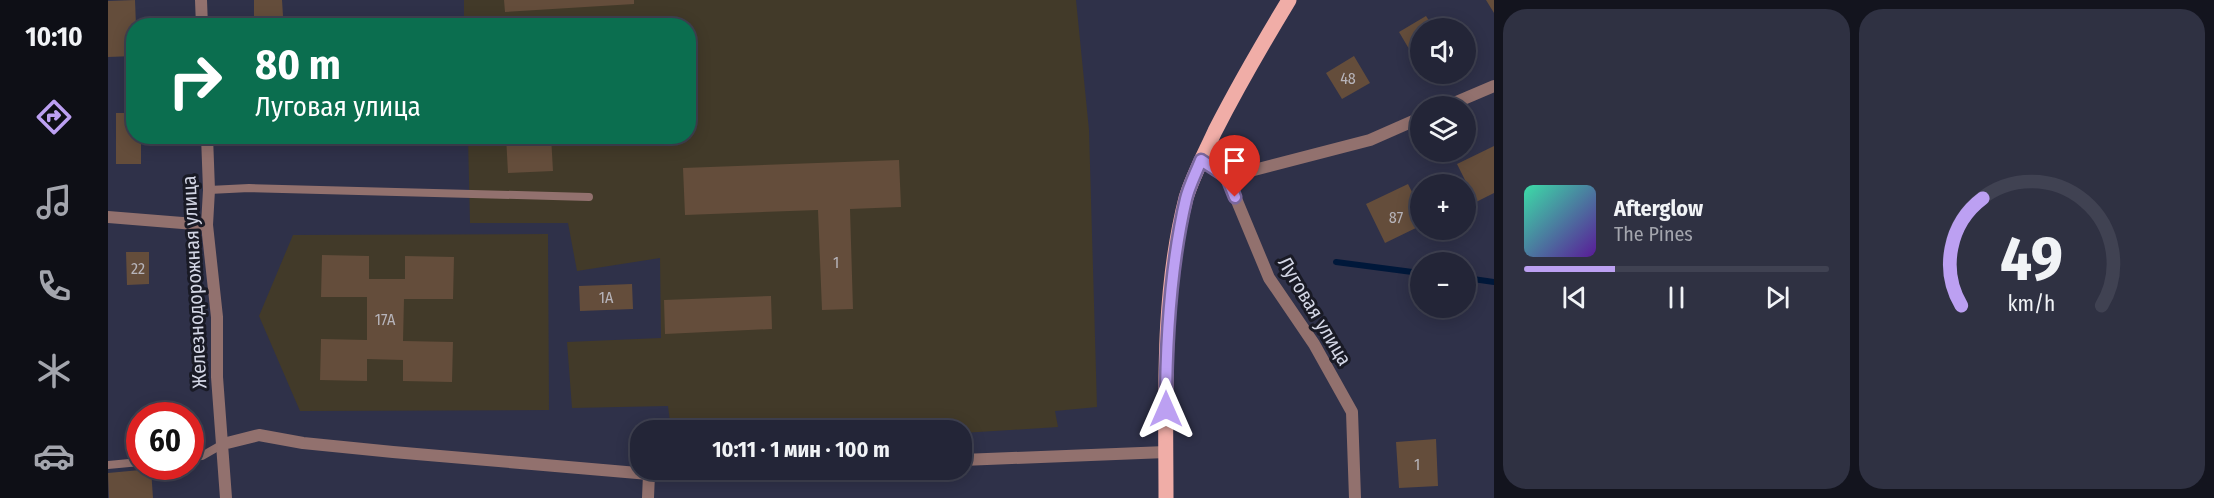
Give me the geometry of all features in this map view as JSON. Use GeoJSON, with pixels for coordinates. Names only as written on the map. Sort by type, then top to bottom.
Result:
{"type":"FeatureCollection","features":[{"type":"Feature","properties":{"kind":"main road"},"geometry":{"type":"LineString","coordinates":[[1166,498],[1166,346],[1176,252],[1187,197],[1201,160],[1233,95],[1289,0]]}},
{"type":"Feature","properties":{"kind":"street"},"geometry":{"type":"LineString","coordinates":[[201,0],[202,18]]}},
{"type":"Feature","properties":{"kind":"street"},"geometry":{"type":"LineString","coordinates":[[1470,96],[1494,86]]}},
{"type":"Feature","properties":{"kind":"street"},"geometry":{"type":"LineString","coordinates":[[1201,160],[1227,177],[1370,140],[1410,122]]}},
{"type":"Feature","properties":{"kind":"street","name":"Железнодорожная улица"},"geometry":{"type":"LineString","coordinates":[[207,144],[209,190],[207,225],[217,317],[217,377],[226,498]]}},
{"type":"Feature","properties":{"kind":"street","name":"Луговая улица"},"geometry":{"type":"LineString","coordinates":[[1227,177],[1269,278],[1314,344],[1352,412],[1355,498]]}},
{"type":"Feature","properties":{"kind":"street"},"geometry":{"type":"LineString","coordinates":[[108,217],[207,225]]}},
{"type":"Feature","properties":{"kind":"street"},"geometry":{"type":"LineString","coordinates":[[223,444],[259,435],[303,443],[630,472]]}},
{"type":"Feature","properties":{"kind":"street"},"geometry":{"type":"LineString","coordinates":[[972,460],[1166,452]]}},
{"type":"Feature","properties":{"kind":"street"},"geometry":{"type":"LineString","coordinates":[[648,498],[649,480]]}},
{"type":"Feature","properties":{"kind":"lane"},"geometry":{"type":"LineString","coordinates":[[209,190],[249,188],[590,197]]}},
{"type":"Feature","properties":{"kind":"lane"},"geometry":{"type":"LineString","coordinates":[[204,455],[223,444]]}},
{"type":"Feature","properties":{"kind":"lane"},"geometry":{"type":"LineString","coordinates":[[108,465],[126,463]]}},
{"type":"Feature","properties":{"kind":"shaded area"},"geometry":{"type":"Polygon","coordinates":[[[464,0],[1076,0],[1089,130],[1097,407],[1055,411],[1058,427],[972,432],[972,420],[670,420],[668,406],[572,408],[567,342],[661,338],[660,258],[577,271],[568,223],[470,223],[468,144],[696,144],[696,18],[464,18],[464,0]]]}},
{"type":"Feature","properties":{"kind":"shaded area"},"geometry":{"type":"Polygon","coordinates":[[[548,234],[549,410],[300,411],[259,316],[293,235],[548,234]]]}},
{"type":"Feature","properties":{"kind":"building"},"geometry":{"type":"Polygon","coordinates":[[[135,0],[136,18],[126,18],[126,56],[108,57],[108,1],[135,0]]]}},
{"type":"Feature","properties":{"kind":"building"},"geometry":{"type":"Polygon","coordinates":[[[254,0],[282,0],[283,16],[254,17],[254,0]]]}},
{"type":"Feature","properties":{"kind":"building"},"geometry":{"type":"Polygon","coordinates":[[[504,0],[634,0],[634,4],[505,12],[504,0]]]}},
{"type":"Feature","properties":{"kind":"building"},"geometry":{"type":"Polygon","coordinates":[[[1486,0],[1494,0],[1494,13],[1486,0]]]}},
{"type":"Feature","properties":{"kind":"building"},"geometry":{"type":"Polygon","coordinates":[[[1410,25],[1410,51],[1399,32],[1410,25]]]}},
{"type":"Feature","properties":{"kind":"building"},"geometry":{"type":"Polygon","coordinates":[[[1354,56],[1370,83],[1342,99],[1326,73],[1354,56]]]}},
{"type":"Feature","properties":{"kind":"building"},"geometry":{"type":"Polygon","coordinates":[[[116,113],[126,113],[126,144],[141,144],[141,164],[116,164],[116,113]]]}},
{"type":"Feature","properties":{"kind":"building"},"geometry":{"type":"Polygon","coordinates":[[[506,144],[551,144],[553,171],[508,173],[506,144]]]}},
{"type":"Feature","properties":{"kind":"building"},"geometry":{"type":"Polygon","coordinates":[[[1494,146],[1494,193],[1476,202],[1476,174],[1462,174],[1457,164],[1476,162],[1476,155],[1494,146]]]}},
{"type":"Feature","properties":{"kind":"building"},"geometry":{"type":"Polygon","coordinates":[[[899,160],[901,207],[850,209],[853,309],[822,310],[818,210],[685,215],[683,168],[899,160]]]}},
{"type":"Feature","properties":{"kind":"building"},"geometry":{"type":"Polygon","coordinates":[[[1408,184],[1410,188],[1410,231],[1385,243],[1366,204],[1408,184]]]}},
{"type":"Feature","properties":{"kind":"building"},"geometry":{"type":"Polygon","coordinates":[[[126,252],[149,252],[149,284],[127,285],[126,252]]]}},
{"type":"Feature","properties":{"kind":"building"},"geometry":{"type":"Polygon","coordinates":[[[322,255],[369,256],[369,279],[405,279],[405,256],[454,257],[453,299],[404,299],[403,341],[453,342],[452,382],[403,381],[403,360],[367,359],[367,381],[320,380],[321,339],[367,340],[367,297],[321,297],[322,255]]]}},
{"type":"Feature","properties":{"kind":"building"},"geometry":{"type":"Polygon","coordinates":[[[632,284],[633,309],[580,311],[579,286],[632,284]]]}},
{"type":"Feature","properties":{"kind":"building"},"geometry":{"type":"Polygon","coordinates":[[[771,296],[772,329],[665,334],[664,300],[771,296]]]}},
{"type":"Feature","properties":{"kind":"building"},"geometry":{"type":"Polygon","coordinates":[[[1436,439],[1438,486],[1399,488],[1396,442],[1436,439]]]}},
{"type":"Feature","properties":{"kind":"building"},"geometry":{"type":"Polygon","coordinates":[[[126,471],[126,480],[152,480],[153,498],[109,498],[108,473],[126,471]]]}},
{"type":"Feature","properties":{"kind":"waterway"},"geometry":{"type":"LineString","coordinates":[[1336,262],[1410,272]]}},
{"type":"Feature","properties":{"kind":"waterway"},"geometry":{"type":"LineString","coordinates":[[1476,279],[1494,282]]}},
{"type":"Feature","properties":{"kind":"route"},"geometry":{"type":"LineString","coordinates":[[1166,409],[1166,346],[1176,252],[1187,197],[1201,160],[1227,177],[1235,197]]}}]}
